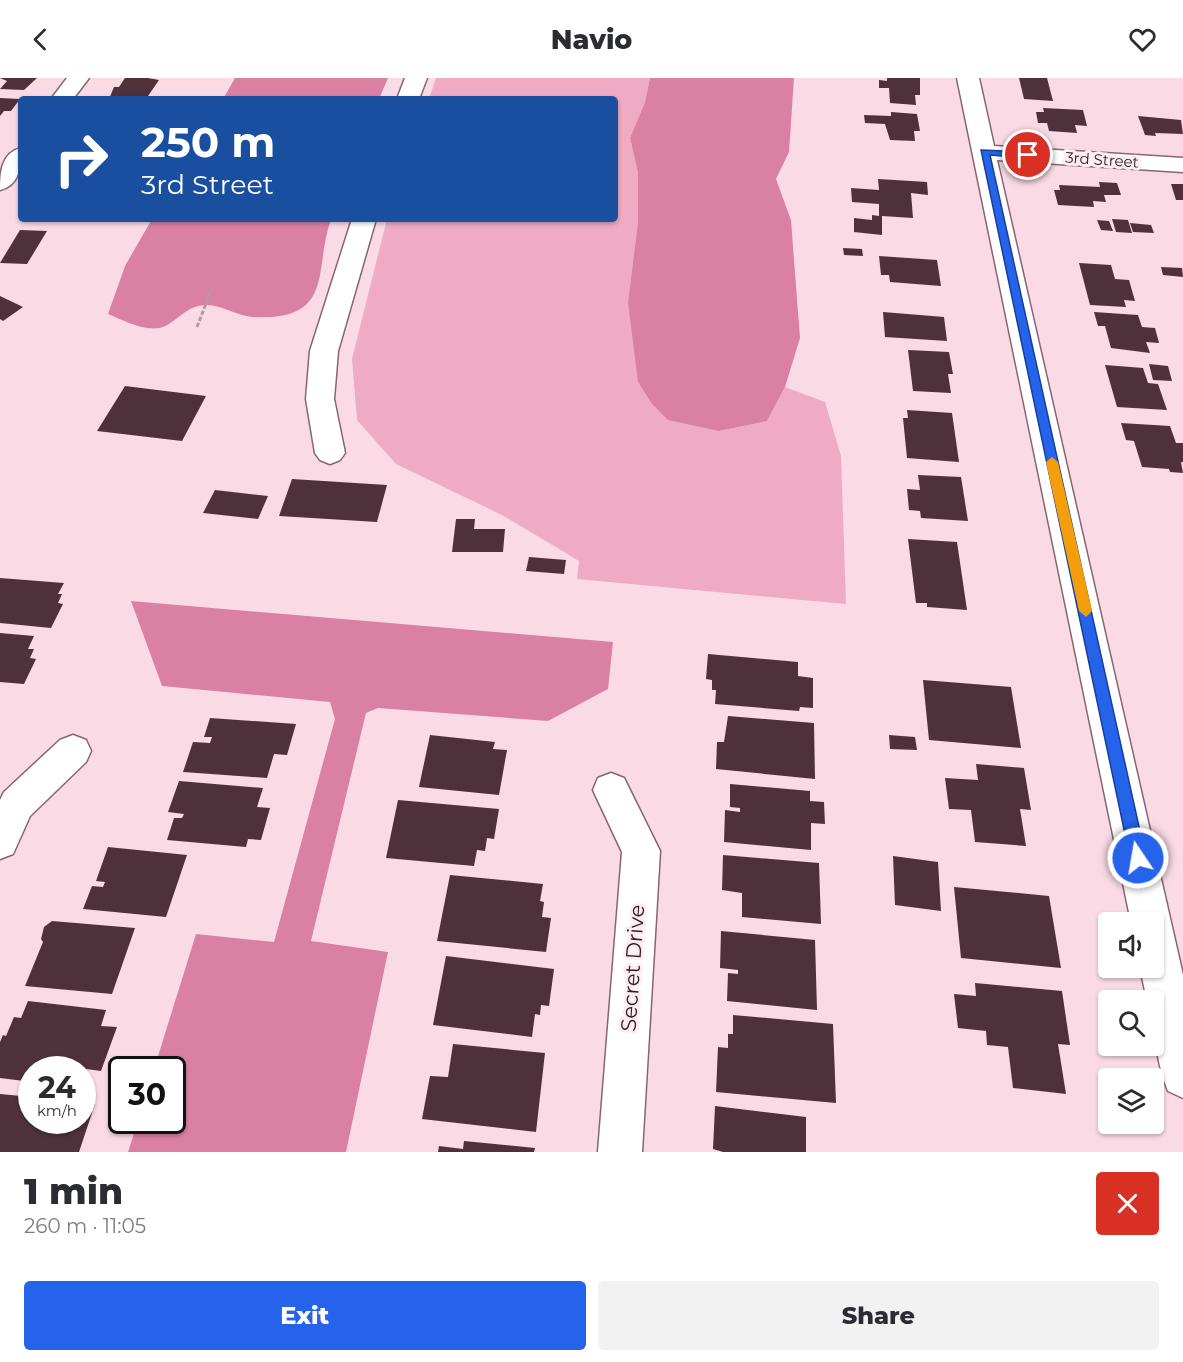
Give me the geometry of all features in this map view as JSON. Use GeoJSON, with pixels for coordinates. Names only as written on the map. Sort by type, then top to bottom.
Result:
{"type":"FeatureCollection","features":[{"type":"Feature","properties":{"kind":"street"},"geometry":{"type":"LineString","coordinates":[[64,96],[78,78]]}},
{"type":"Feature","properties":{"kind":"street"},"geometry":{"type":"LineString","coordinates":[[409,96],[416,78]]}},
{"type":"Feature","properties":{"kind":"street"},"geometry":{"type":"LineString","coordinates":[[969,78],[1149,912]]}},
{"type":"Feature","properties":{"kind":"street","name":"3rd Street"},"geometry":{"type":"LineString","coordinates":[[984,152],[1183,165]]}},
{"type":"Feature","properties":{"kind":"street"},"geometry":{"type":"LineString","coordinates":[[0,183],[18,159]]}},
{"type":"Feature","properties":{"kind":"street"},"geometry":{"type":"LineString","coordinates":[[330,453],[320,399],[324,351],[363,222]]}},
{"type":"Feature","properties":{"kind":"street"},"geometry":{"type":"LineString","coordinates":[[0,841],[17,804],[73,751]]}},
{"type":"Feature","properties":{"kind":"street","name":"Secret Drive"},"geometry":{"type":"LineString","coordinates":[[610,790],[641,851],[620,1152]]}},
{"type":"Feature","properties":{"kind":"street"},"geometry":{"type":"LineString","coordinates":[[1163,978],[1183,1076]]}},
{"type":"Feature","properties":{"kind":"path"},"geometry":{"type":"LineString","coordinates":[[197,327],[212,288]]}},
{"type":"Feature","properties":{"kind":"shaded area"},"geometry":{"type":"Polygon","coordinates":[[[235,78],[388,78],[380,96],[225,96],[235,78]]]}},
{"type":"Feature","properties":{"kind":"shaded area"},"geometry":{"type":"Polygon","coordinates":[[[436,78],[650,78],[645,102],[630,138],[638,173],[638,221],[628,302],[719,431],[767,421],[785,387],[825,402],[841,456],[846,604],[577,579],[579,561],[502,515],[396,464],[357,420],[352,359],[386,222],[618,222],[618,96],[430,96],[436,78]]]}},
{"type":"Feature","properties":{"kind":"shaded area"},"geometry":{"type":"Polygon","coordinates":[[[650,78],[794,78],[789,152],[776,179],[791,220],[800,338],[785,387],[767,421],[719,431],[668,420],[652,404],[638,382],[628,302],[638,221],[638,173],[630,138],[645,102],[650,78]]]}},
{"type":"Feature","properties":{"kind":"shaded area"},"geometry":{"type":"Polygon","coordinates":[[[150,222],[330,222],[316,289],[309,301],[298,311],[279,316],[253,317],[217,306],[205,305],[190,309],[162,327],[138,326],[108,314],[125,266],[150,222]]]}},
{"type":"Feature","properties":{"kind":"shaded area"},"geometry":{"type":"Polygon","coordinates":[[[131,601],[613,642],[608,689],[548,721],[378,708],[366,713],[311,941],[388,952],[346,1152],[128,1152],[134,1134],[186,1134],[186,1056],[158,1056],[196,934],[274,942],[335,719],[330,702],[162,686],[131,601]]]}},
{"type":"Feature","properties":{"kind":"building"},"geometry":{"type":"Polygon","coordinates":[[[0,78],[37,78],[24,90],[0,89],[7,81],[0,78]]]}},
{"type":"Feature","properties":{"kind":"building"},"geometry":{"type":"Polygon","coordinates":[[[125,78],[159,80],[148,96],[110,96],[114,87],[119,87],[125,78]]]}},
{"type":"Feature","properties":{"kind":"building"},"geometry":{"type":"Polygon","coordinates":[[[887,78],[920,78],[920,95],[915,95],[916,105],[890,103],[889,88],[879,88],[879,80],[887,81],[887,78]]]}},
{"type":"Feature","properties":{"kind":"building"},"geometry":{"type":"Polygon","coordinates":[[[1019,78],[1047,78],[1053,101],[1024,99],[1019,78]]]}},
{"type":"Feature","properties":{"kind":"building"},"geometry":{"type":"Polygon","coordinates":[[[0,98],[18,99],[11,111],[4,111],[0,116],[0,98]]]}},
{"type":"Feature","properties":{"kind":"building"},"geometry":{"type":"Polygon","coordinates":[[[1043,108],[1083,110],[1087,126],[1075,125],[1077,133],[1049,131],[1047,123],[1038,123],[1036,112],[1044,112],[1043,108]]]}},
{"type":"Feature","properties":{"kind":"building"},"geometry":{"type":"Polygon","coordinates":[[[891,112],[917,114],[920,131],[914,131],[915,141],[890,140],[885,124],[865,123],[864,115],[891,116],[891,112]]]}},
{"type":"Feature","properties":{"kind":"building"},"geometry":{"type":"Polygon","coordinates":[[[1138,116],[1181,120],[1183,134],[1145,135],[1138,116]]]}},
{"type":"Feature","properties":{"kind":"building"},"geometry":{"type":"Polygon","coordinates":[[[878,179],[927,182],[928,195],[911,193],[913,218],[882,216],[882,235],[854,232],[854,218],[872,220],[872,215],[879,216],[879,204],[852,202],[851,188],[879,190],[878,179]]]}},
{"type":"Feature","properties":{"kind":"building"},"geometry":{"type":"Polygon","coordinates":[[[1099,182],[1117,183],[1121,195],[1104,195],[1106,202],[1093,201],[1094,207],[1058,205],[1054,190],[1060,190],[1059,185],[1100,187],[1099,182]]]}},
{"type":"Feature","properties":{"kind":"building"},"geometry":{"type":"Polygon","coordinates":[[[1171,184],[1183,184],[1183,200],[1176,200],[1171,184]]]}},
{"type":"Feature","properties":{"kind":"building"},"geometry":{"type":"Polygon","coordinates":[[[1112,219],[1128,220],[1132,233],[1116,232],[1112,219]]]}},
{"type":"Feature","properties":{"kind":"building"},"geometry":{"type":"Polygon","coordinates":[[[1097,220],[1109,221],[1113,231],[1101,230],[1097,220]]]}},
{"type":"Feature","properties":{"kind":"building"},"geometry":{"type":"Polygon","coordinates":[[[1130,223],[1151,225],[1154,233],[1133,232],[1130,223]]]}},
{"type":"Feature","properties":{"kind":"building"},"geometry":{"type":"Polygon","coordinates":[[[20,230],[47,231],[27,264],[0,263],[20,230]]]}},
{"type":"Feature","properties":{"kind":"building"},"geometry":{"type":"Polygon","coordinates":[[[843,248],[862,249],[863,256],[844,255],[843,248]]]}},
{"type":"Feature","properties":{"kind":"building"},"geometry":{"type":"Polygon","coordinates":[[[879,256],[937,260],[941,286],[890,282],[889,275],[881,275],[879,256]]]}},
{"type":"Feature","properties":{"kind":"building"},"geometry":{"type":"Polygon","coordinates":[[[1079,263],[1111,265],[1115,279],[1129,280],[1135,301],[1124,300],[1126,307],[1090,305],[1079,263]]]}},
{"type":"Feature","properties":{"kind":"building"},"geometry":{"type":"Polygon","coordinates":[[[1161,267],[1182,268],[1183,277],[1163,275],[1161,267]]]}},
{"type":"Feature","properties":{"kind":"building"},"geometry":{"type":"Polygon","coordinates":[[[0,296],[23,307],[3,321],[0,319],[0,296]]]}},
{"type":"Feature","properties":{"kind":"building"},"geometry":{"type":"Polygon","coordinates":[[[883,312],[944,317],[947,341],[885,337],[883,312]]]}},
{"type":"Feature","properties":{"kind":"building"},"geometry":{"type":"Polygon","coordinates":[[[1094,312],[1138,315],[1142,327],[1155,328],[1159,343],[1146,342],[1150,353],[1111,348],[1105,326],[1098,326],[1094,312]]]}},
{"type":"Feature","properties":{"kind":"building"},"geometry":{"type":"Polygon","coordinates":[[[908,350],[949,352],[953,374],[948,374],[951,393],[913,391],[908,350]]]}},
{"type":"Feature","properties":{"kind":"building"},"geometry":{"type":"Polygon","coordinates":[[[1149,364],[1168,366],[1172,381],[1153,380],[1149,364]]]}},
{"type":"Feature","properties":{"kind":"building"},"geometry":{"type":"Polygon","coordinates":[[[1105,365],[1143,368],[1148,383],[1158,384],[1167,410],[1117,407],[1105,365]]]}},
{"type":"Feature","properties":{"kind":"building"},"geometry":{"type":"Polygon","coordinates":[[[125,386],[206,396],[182,441],[97,431],[125,386]]]}},
{"type":"Feature","properties":{"kind":"building"},"geometry":{"type":"Polygon","coordinates":[[[907,410],[952,413],[959,462],[907,458],[903,418],[908,418],[907,410]]]}},
{"type":"Feature","properties":{"kind":"building"},"geometry":{"type":"Polygon","coordinates":[[[1121,423],[1170,426],[1176,443],[1183,443],[1183,462],[1181,462],[1183,473],[1170,472],[1169,469],[1142,467],[1134,441],[1126,440],[1121,423]]]}},
{"type":"Feature","properties":{"kind":"building"},"geometry":{"type":"Polygon","coordinates":[[[918,475],[961,477],[968,521],[921,518],[920,511],[909,510],[907,489],[920,490],[918,475]]]}},
{"type":"Feature","properties":{"kind":"building"},"geometry":{"type":"Polygon","coordinates":[[[292,479],[387,485],[377,522],[279,516],[292,479]]]}},
{"type":"Feature","properties":{"kind":"building"},"geometry":{"type":"Polygon","coordinates":[[[215,490],[268,496],[258,519],[203,513],[215,490]]]}},
{"type":"Feature","properties":{"kind":"building"},"geometry":{"type":"Polygon","coordinates":[[[456,519],[475,519],[474,529],[505,529],[503,552],[452,552],[456,519]]]}},
{"type":"Feature","properties":{"kind":"building"},"geometry":{"type":"Polygon","coordinates":[[[908,539],[957,542],[967,610],[927,607],[927,603],[916,603],[908,539]]]}},
{"type":"Feature","properties":{"kind":"building"},"geometry":{"type":"Polygon","coordinates":[[[529,557],[566,560],[564,574],[526,571],[529,557]]]}},
{"type":"Feature","properties":{"kind":"building"},"geometry":{"type":"Polygon","coordinates":[[[0,578],[64,583],[58,594],[62,594],[58,603],[63,604],[51,628],[0,623],[0,578]]]}},
{"type":"Feature","properties":{"kind":"building"},"geometry":{"type":"Polygon","coordinates":[[[0,633],[34,636],[28,649],[34,649],[30,658],[36,659],[24,684],[0,682],[0,633]]]}},
{"type":"Feature","properties":{"kind":"building"},"geometry":{"type":"Polygon","coordinates":[[[708,654],[798,662],[798,676],[813,678],[813,708],[800,707],[799,711],[715,704],[716,690],[712,690],[712,680],[706,679],[708,654]]]}},
{"type":"Feature","properties":{"kind":"building"},"geometry":{"type":"Polygon","coordinates":[[[923,680],[1011,687],[1021,748],[929,740],[923,680]]]}},
{"type":"Feature","properties":{"kind":"building"},"geometry":{"type":"Polygon","coordinates":[[[728,716],[814,723],[815,779],[716,769],[717,742],[724,742],[728,716]]]}},
{"type":"Feature","properties":{"kind":"building"},"geometry":{"type":"Polygon","coordinates":[[[210,718],[296,724],[287,755],[274,754],[267,778],[183,772],[193,742],[210,743],[212,737],[204,737],[210,718]]]}},
{"type":"Feature","properties":{"kind":"building"},"geometry":{"type":"Polygon","coordinates":[[[430,735],[495,742],[493,749],[507,750],[499,795],[419,787],[430,735]]]}},
{"type":"Feature","properties":{"kind":"building"},"geometry":{"type":"Polygon","coordinates":[[[889,735],[915,737],[917,750],[890,749],[889,735]]]}},
{"type":"Feature","properties":{"kind":"building"},"geometry":{"type":"Polygon","coordinates":[[[976,764],[1024,768],[1031,810],[1020,809],[1026,846],[975,842],[971,810],[949,809],[945,778],[978,780],[976,764]]]}},
{"type":"Feature","properties":{"kind":"building"},"geometry":{"type":"Polygon","coordinates":[[[179,781],[263,788],[257,807],[270,808],[261,840],[248,839],[246,847],[167,840],[174,818],[182,818],[184,814],[168,812],[179,781]]]}},
{"type":"Feature","properties":{"kind":"building"},"geometry":{"type":"Polygon","coordinates":[[[730,784],[810,791],[810,801],[824,802],[825,824],[811,823],[811,850],[724,842],[725,810],[740,812],[740,808],[730,807],[730,784]]]}},
{"type":"Feature","properties":{"kind":"building"},"geometry":{"type":"Polygon","coordinates":[[[398,800],[499,809],[494,839],[487,838],[485,851],[477,850],[474,866],[386,858],[398,800]]]}},
{"type":"Feature","properties":{"kind":"building"},"geometry":{"type":"Polygon","coordinates":[[[108,847],[187,855],[166,917],[83,909],[92,886],[103,887],[105,882],[96,881],[108,847]]]}},
{"type":"Feature","properties":{"kind":"building"},"geometry":{"type":"Polygon","coordinates":[[[723,855],[819,863],[821,924],[742,917],[742,893],[722,890],[723,855]]]}},
{"type":"Feature","properties":{"kind":"building"},"geometry":{"type":"Polygon","coordinates":[[[893,856],[938,862],[941,911],[895,905],[893,856]]]}},
{"type":"Feature","properties":{"kind":"building"},"geometry":{"type":"Polygon","coordinates":[[[450,875],[543,884],[540,901],[544,902],[542,917],[551,918],[546,952],[437,941],[450,875]]]}},
{"type":"Feature","properties":{"kind":"building"},"geometry":{"type":"Polygon","coordinates":[[[954,887],[1049,896],[1061,968],[961,958],[954,887]]]}},
{"type":"Feature","properties":{"kind":"building"},"geometry":{"type":"Polygon","coordinates":[[[52,921],[135,928],[112,994],[25,986],[43,942],[41,939],[44,927],[52,921]]]}},
{"type":"Feature","properties":{"kind":"building"},"geometry":{"type":"Polygon","coordinates":[[[721,931],[815,940],[817,1010],[727,1001],[728,973],[738,974],[738,970],[720,968],[721,931]]]}},
{"type":"Feature","properties":{"kind":"building"},"geometry":{"type":"Polygon","coordinates":[[[446,956],[554,969],[549,1006],[541,1005],[540,1015],[535,1014],[532,1037],[433,1025],[446,956]]]}},
{"type":"Feature","properties":{"kind":"building"},"geometry":{"type":"Polygon","coordinates":[[[975,983],[1062,991],[1070,1045],[1058,1044],[1066,1094],[1013,1088],[1008,1047],[987,1045],[986,1031],[958,1028],[954,994],[976,996],[975,983]]]}},
{"type":"Feature","properties":{"kind":"building"},"geometry":{"type":"Polygon","coordinates":[[[28,1001],[106,1010],[101,1026],[117,1027],[101,1071],[96,1070],[96,1056],[18,1056],[18,1080],[0,1078],[0,1042],[3,1035],[6,1036],[14,1017],[21,1018],[28,1001]]]}},
{"type":"Feature","properties":{"kind":"building"},"geometry":{"type":"Polygon","coordinates":[[[733,1015],[833,1024],[836,1103],[716,1092],[718,1047],[728,1048],[728,1034],[733,1034],[733,1015]]]}},
{"type":"Feature","properties":{"kind":"building"},"geometry":{"type":"Polygon","coordinates":[[[453,1044],[545,1053],[536,1132],[422,1119],[430,1076],[448,1077],[453,1044]]]}},
{"type":"Feature","properties":{"kind":"building"},"geometry":{"type":"Polygon","coordinates":[[[0,1094],[18,1096],[18,1134],[85,1134],[79,1152],[0,1152],[0,1094]]]}},
{"type":"Feature","properties":{"kind":"building"},"geometry":{"type":"Polygon","coordinates":[[[715,1106],[806,1117],[806,1152],[723,1152],[713,1149],[715,1106]]]}},
{"type":"Feature","properties":{"kind":"building"},"geometry":{"type":"Polygon","coordinates":[[[464,1141],[535,1148],[534,1152],[438,1152],[439,1146],[463,1149],[464,1141]]]}},
{"type":"Feature","properties":{"kind":"slow traffic"},"geometry":{"type":"LineString","coordinates":[[1052,462],[1086,611]]}},
{"type":"Feature","properties":{"kind":"route"},"geometry":{"type":"LineString","coordinates":[[1028,155],[984,152],[1138,858]]}}]}
